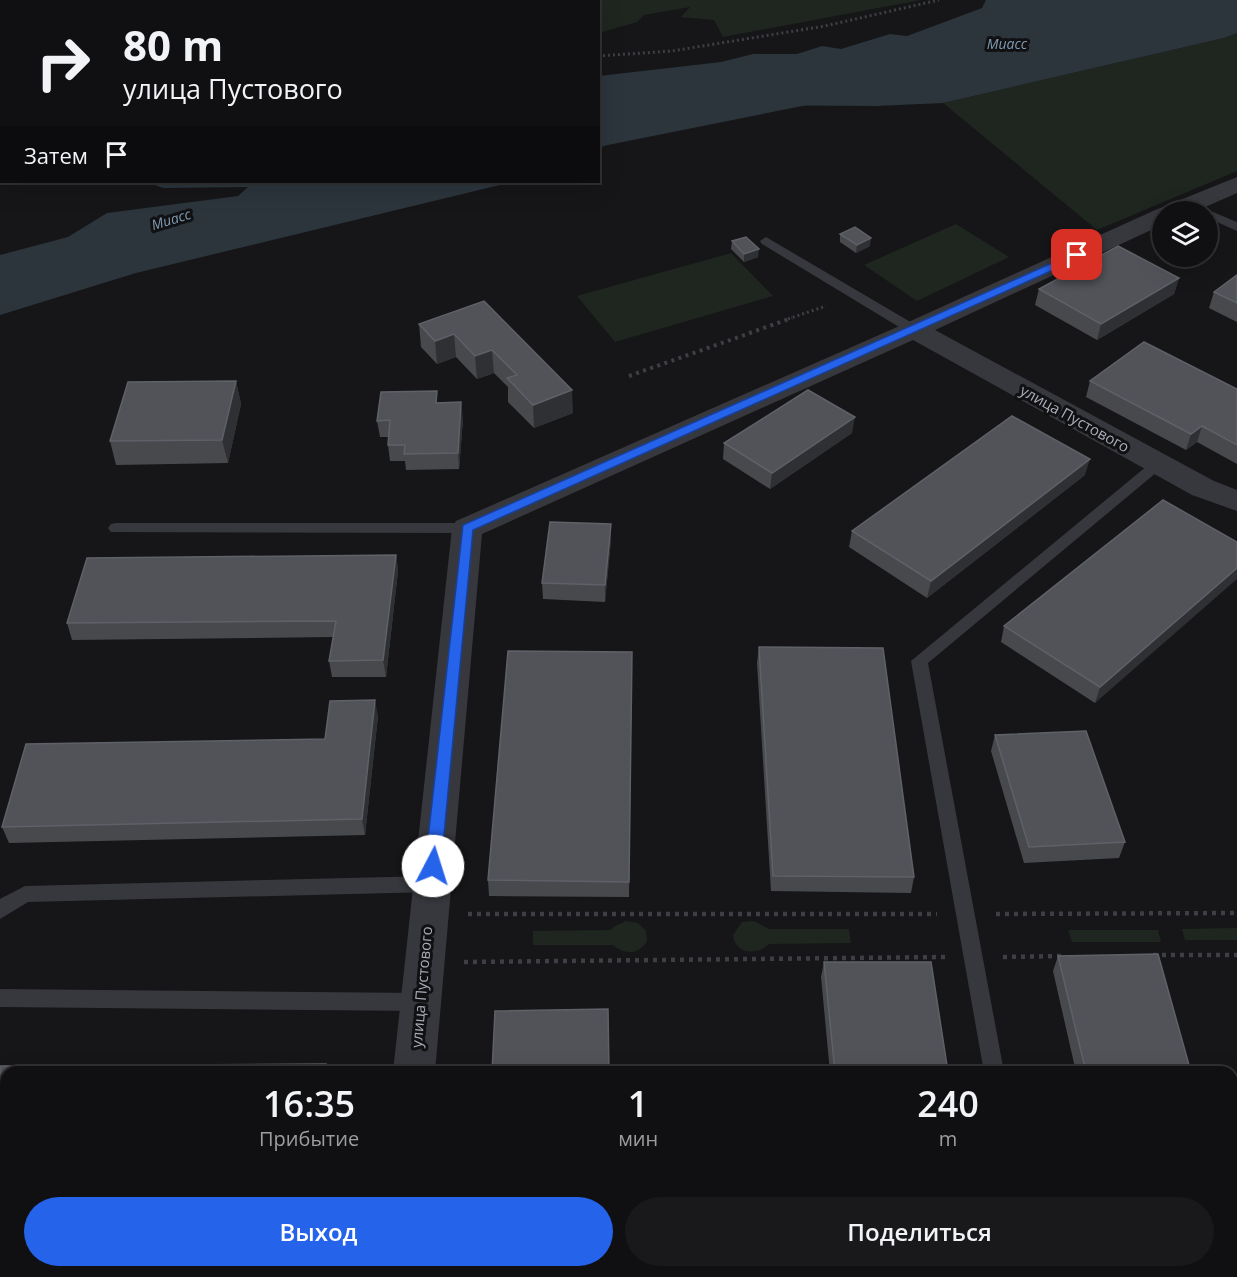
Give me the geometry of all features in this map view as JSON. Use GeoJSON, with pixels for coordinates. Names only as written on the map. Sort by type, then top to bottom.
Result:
{"type":"FeatureCollection","features":[{"type":"Feature","properties":{"kind":"street"},"geometry":{"type":"LineString","coordinates":[[1206,201],[1237,184]]}},
{"type":"Feature","properties":{"kind":"street"},"geometry":{"type":"LineString","coordinates":[[467,528],[1152,227]]}},
{"type":"Feature","properties":{"kind":"street","name":"улица Пустового"},"geometry":{"type":"LineString","coordinates":[[914,330],[1203,488],[1237,501]]}},
{"type":"Feature","properties":{"kind":"street","name":"улица Пустового"},"geometry":{"type":"LineString","coordinates":[[415,1066],[467,528]]}},
{"type":"Feature","properties":{"kind":"lane"},"geometry":{"type":"LineString","coordinates":[[1218,221],[1237,227]]}},
{"type":"Feature","properties":{"kind":"lane"},"geometry":{"type":"LineString","coordinates":[[766,241],[914,330]]}},
{"type":"Feature","properties":{"kind":"lane"},"geometry":{"type":"LineString","coordinates":[[993,1066],[919,662],[1158,464]]}},
{"type":"Feature","properties":{"kind":"lane"},"geometry":{"type":"LineString","coordinates":[[116,528],[467,528]]}},
{"type":"Feature","properties":{"kind":"lane"},"geometry":{"type":"LineString","coordinates":[[0,911],[2,907],[25,894],[430,899]]}},
{"type":"Feature","properties":{"kind":"lane"},"geometry":{"type":"LineString","coordinates":[[0,998],[420,1002]]}},
{"type":"Feature","properties":{"kind":"path"},"geometry":{"type":"LineString","coordinates":[[600,56],[672,51],[789,32],[939,0]]}},
{"type":"Feature","properties":{"kind":"path"},"geometry":{"type":"LineString","coordinates":[[629,376],[856,295]]}},
{"type":"Feature","properties":{"kind":"path"},"geometry":{"type":"LineString","coordinates":[[430,899],[965,914],[1237,913]]}},
{"type":"Feature","properties":{"kind":"path"},"geometry":{"type":"LineString","coordinates":[[1145,956],[1237,955]]}},
{"type":"Feature","properties":{"kind":"path"},"geometry":{"type":"LineString","coordinates":[[424,962],[1065,956]]}},
{"type":"Feature","properties":{"kind":"shaded area"},"geometry":{"type":"Polygon","coordinates":[[[600,0],[921,0],[723,37],[714,20],[681,17],[690,7],[644,15],[637,22],[600,33],[600,0]]]}},
{"type":"Feature","properties":{"kind":"shaded area"},"geometry":{"type":"Polygon","coordinates":[[[1237,33],[1237,171],[1166,201],[1152,201],[1152,207],[1097,230],[943,103],[1224,38],[1237,33]]]}},
{"type":"Feature","properties":{"kind":"shaded area"},"geometry":{"type":"Polygon","coordinates":[[[956,224],[1009,257],[917,301],[864,265],[956,224]]]}},
{"type":"Feature","properties":{"kind":"shaded area"},"geometry":{"type":"Polygon","coordinates":[[[731,253],[773,296],[615,342],[577,296],[731,253]]]}},
{"type":"Feature","properties":{"kind":"shaded area"},"geometry":{"type":"Polygon","coordinates":[[[626,921],[638,923],[646,931],[647,941],[636,951],[622,951],[613,945],[533,945],[533,931],[611,930],[626,921]]]}},
{"type":"Feature","properties":{"kind":"shaded area"},"geometry":{"type":"Polygon","coordinates":[[[754,921],[769,929],[849,929],[851,943],[769,944],[759,950],[747,951],[738,946],[733,935],[742,922],[754,921]]]}},
{"type":"Feature","properties":{"kind":"shaded area"},"geometry":{"type":"Polygon","coordinates":[[[1237,928],[1237,940],[1185,940],[1182,929],[1237,928]]]}},
{"type":"Feature","properties":{"kind":"shaded area"},"geometry":{"type":"Polygon","coordinates":[[[1068,930],[1158,930],[1161,942],[1072,942],[1068,930]]]}},
{"type":"Feature","properties":{"kind":"water","name":"Миасс"},"geometry":{"type":"Polygon","coordinates":[[[986,0],[1237,0],[1237,33],[1224,38],[943,103],[876,106],[709,105],[600,148],[600,76],[721,62],[753,54],[797,54],[822,46],[841,49],[890,34],[907,36],[982,8],[986,0]]]}},
{"type":"Feature","properties":{"kind":"water","name":"Миасс"},"geometry":{"type":"Polygon","coordinates":[[[150,183],[508,183],[136,273],[0,315],[0,255],[68,237],[107,213],[238,196],[248,187],[163,188],[150,183]]]}},
{"type":"Feature","properties":{"kind":"building"},"geometry":{"type":"Polygon","coordinates":[[[855,227],[871,238],[857,245],[840,234],[855,227]]]}},
{"type":"Feature","properties":{"kind":"building"},"geometry":{"type":"Polygon","coordinates":[[[746,237],[759,249],[744,254],[732,241],[746,237]]]}},
{"type":"Feature","properties":{"kind":"building"},"geometry":{"type":"Polygon","coordinates":[[[1118,246],[1152,264],[1152,267],[1158,267],[1179,278],[1101,324],[1039,289],[1118,246]]]}},
{"type":"Feature","properties":{"kind":"building"},"geometry":{"type":"Polygon","coordinates":[[[1237,275],[1237,303],[1214,292],[1237,275]]]}},
{"type":"Feature","properties":{"kind":"building"},"geometry":{"type":"Polygon","coordinates":[[[484,301],[572,390],[533,405],[507,378],[517,375],[492,350],[475,356],[454,334],[435,341],[419,324],[484,301]]]}},
{"type":"Feature","properties":{"kind":"building"},"geometry":{"type":"Polygon","coordinates":[[[1144,342],[1237,389],[1237,445],[1202,426],[1191,434],[1090,381],[1144,342]]]}},
{"type":"Feature","properties":{"kind":"building"},"geometry":{"type":"Polygon","coordinates":[[[236,381],[222,440],[110,441],[128,382],[236,381]]]}},
{"type":"Feature","properties":{"kind":"building"},"geometry":{"type":"Polygon","coordinates":[[[808,390],[855,417],[772,473],[724,443],[808,390]]]}},
{"type":"Feature","properties":{"kind":"building"},"geometry":{"type":"Polygon","coordinates":[[[437,391],[436,403],[461,402],[458,453],[404,454],[405,445],[388,445],[390,420],[377,421],[381,392],[437,391]]]}},
{"type":"Feature","properties":{"kind":"building"},"geometry":{"type":"Polygon","coordinates":[[[1012,416],[1090,459],[931,581],[852,531],[1012,416]]]}},
{"type":"Feature","properties":{"kind":"building"},"geometry":{"type":"Polygon","coordinates":[[[1163,500],[1237,542],[1237,568],[1100,687],[1004,626],[1163,500]]]}},
{"type":"Feature","properties":{"kind":"building"},"geometry":{"type":"Polygon","coordinates":[[[550,522],[611,524],[605,585],[542,583],[550,522]]]}},
{"type":"Feature","properties":{"kind":"building"},"geometry":{"type":"Polygon","coordinates":[[[396,555],[383,660],[329,661],[336,621],[67,623],[87,558],[396,555]]]}},
{"type":"Feature","properties":{"kind":"building"},"geometry":{"type":"Polygon","coordinates":[[[759,647],[883,648],[914,877],[773,876],[759,647]]]}},
{"type":"Feature","properties":{"kind":"building"},"geometry":{"type":"Polygon","coordinates":[[[508,651],[632,652],[629,882],[488,880],[508,651]]]}},
{"type":"Feature","properties":{"kind":"building"},"geometry":{"type":"Polygon","coordinates":[[[375,700],[362,819],[2,827],[26,744],[325,739],[330,701],[375,700]]]}},
{"type":"Feature","properties":{"kind":"building"},"geometry":{"type":"Polygon","coordinates":[[[1086,731],[1125,842],[1029,847],[995,735],[1086,731]]]}},
{"type":"Feature","properties":{"kind":"building"},"geometry":{"type":"Polygon","coordinates":[[[1158,954],[1189,1066],[1085,1066],[1058,956],[1158,954]]]}},
{"type":"Feature","properties":{"kind":"building"},"geometry":{"type":"Polygon","coordinates":[[[824,962],[931,962],[947,1066],[834,1066],[824,962]]]}},
{"type":"Feature","properties":{"kind":"building"},"geometry":{"type":"Polygon","coordinates":[[[608,1009],[609,1066],[492,1066],[495,1011],[608,1009]]]}},
{"type":"Feature","properties":{"kind":"building"},"geometry":{"type":"Polygon","coordinates":[[[326,1064],[326,1066],[0,1066],[326,1064]]]}},
{"type":"Feature","properties":{"kind":"waterway","name":"Миасс"},"geometry":{"type":"LineString","coordinates":[[600,132],[830,87]]}},
{"type":"Feature","properties":{"kind":"route"},"geometry":{"type":"LineString","coordinates":[[433,866],[467,528],[914,330],[1077,255]]}}]}
